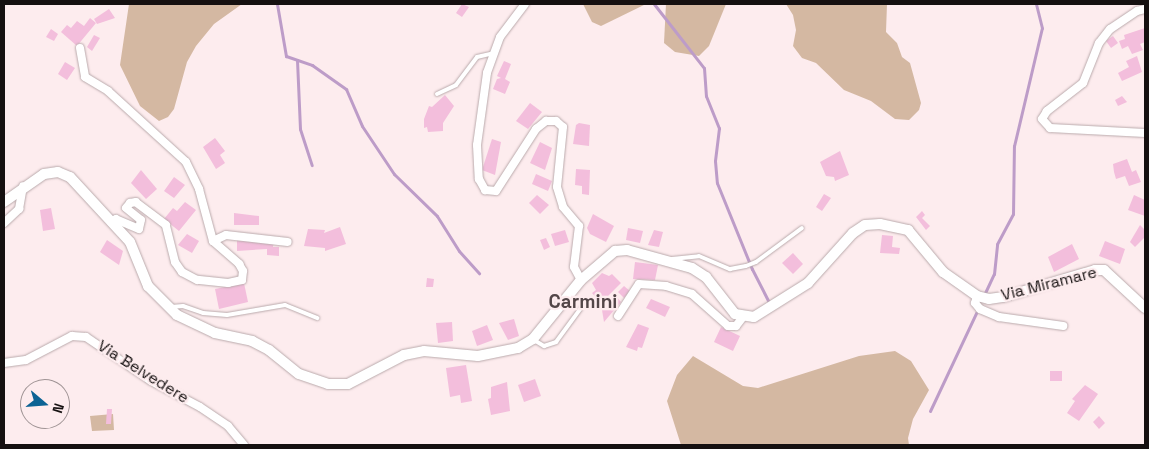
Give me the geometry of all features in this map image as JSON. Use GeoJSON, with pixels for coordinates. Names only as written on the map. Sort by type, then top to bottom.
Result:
{"type":"FeatureCollection","features":[{"type":"Feature","properties":{"kind":"street"},"geometry":{"type":"LineString","coordinates":[[525,4],[500,37],[487,73],[477,145],[479,179],[486,190],[496,191],[536,129],[556,120],[563,127],[557,187],[563,207],[579,226],[574,266],[581,280]]}},
{"type":"Feature","properties":{"kind":"street"},"geometry":{"type":"LineString","coordinates":[[1145,9],[1137,11],[1110,29],[1099,43],[1083,83],[1046,111],[1042,119],[1050,128],[1145,134]]}},
{"type":"Feature","properties":{"kind":"street"},"geometry":{"type":"LineString","coordinates":[[80,48],[84,77],[108,91],[186,162],[199,189],[213,241],[239,264],[243,271],[242,280],[228,283],[197,280],[182,272],[175,262],[166,225],[136,202],[130,203],[126,208],[141,220],[139,229],[116,219],[111,222]]}},
{"type":"Feature","properties":{"kind":"street"},"geometry":{"type":"LineString","coordinates":[[4,202],[23,186],[44,174],[58,172],[70,177],[130,242],[148,286],[169,308],[196,327],[252,341],[269,350],[299,374],[328,384],[348,384],[404,354],[424,351],[478,356],[497,355],[533,339],[581,280],[615,251],[627,250],[692,268],[706,277],[731,310],[742,317],[736,326],[728,326],[692,294],[666,286],[639,284],[618,316]]}},
{"type":"Feature","properties":{"kind":"street"},"geometry":{"type":"LineString","coordinates":[[4,223],[19,209],[23,200],[23,186]]}},
{"type":"Feature","properties":{"kind":"street","name":"Via Miramare"},"geometry":{"type":"LineString","coordinates":[[742,317],[754,317],[808,284],[853,233],[873,225],[908,230],[944,272],[978,296],[989,299],[1004,297],[1095,270],[1104,270],[1145,308]]}},
{"type":"Feature","properties":{"kind":"street"},"geometry":{"type":"LineString","coordinates":[[213,241],[226,235],[288,242]]}},
{"type":"Feature","properties":{"kind":"street"},"geometry":{"type":"LineString","coordinates":[[978,296],[976,303],[980,309],[999,317],[1063,326]]}},
{"type":"Feature","properties":{"kind":"street","name":"Via Belvedere"},"geometry":{"type":"LineString","coordinates":[[4,363],[26,360],[72,336],[86,337],[152,381],[221,421],[244,445]]}},
{"type":"Feature","properties":{"kind":"lane"},"geometry":{"type":"LineString","coordinates":[[436,94],[456,84],[477,57],[494,53]]}},
{"type":"Feature","properties":{"kind":"lane"},"geometry":{"type":"LineString","coordinates":[[670,261],[676,257],[699,256],[730,269],[746,266],[756,262],[802,228]]}},
{"type":"Feature","properties":{"kind":"lane"},"geometry":{"type":"LineString","coordinates":[[169,308],[178,305],[203,313],[227,315],[285,305],[318,318]]}},
{"type":"Feature","properties":{"kind":"lane"},"geometry":{"type":"LineString","coordinates":[[533,339],[544,346],[556,342],[581,308]]}},
{"type":"Feature","properties":{"kind":"shaded area"},"geometry":{"type":"Polygon","coordinates":[[[129,4],[242,4],[214,24],[196,46],[187,62],[174,109],[168,117],[159,121],[140,106],[120,65],[129,4]]]}},
{"type":"Feature","properties":{"kind":"shaded area"},"geometry":{"type":"Polygon","coordinates":[[[583,4],[646,4],[601,26],[592,22],[583,4]]]}},
{"type":"Feature","properties":{"kind":"shaded area"},"geometry":{"type":"Polygon","coordinates":[[[666,4],[726,4],[709,46],[699,56],[675,52],[664,43],[666,4]]]}},
{"type":"Feature","properties":{"kind":"shaded area"},"geometry":{"type":"Polygon","coordinates":[[[786,4],[887,4],[886,32],[897,43],[902,57],[910,63],[921,103],[919,110],[909,120],[895,119],[871,101],[844,90],[816,63],[802,58],[793,46],[796,30],[793,15],[786,4]]]}},
{"type":"Feature","properties":{"kind":"shaded area"},"geometry":{"type":"Polygon","coordinates":[[[895,351],[911,361],[929,390],[913,419],[908,438],[909,445],[681,445],[667,401],[677,375],[693,356],[743,386],[758,388],[859,356],[895,351]]]}},
{"type":"Feature","properties":{"kind":"shaded area"},"geometry":{"type":"Polygon","coordinates":[[[113,414],[114,430],[92,431],[90,416],[113,414]]]}},
{"type":"Feature","properties":{"kind":"building"},"geometry":{"type":"Polygon","coordinates":[[[462,4],[469,7],[462,17],[456,13],[462,4]]]}},
{"type":"Feature","properties":{"kind":"building"},"geometry":{"type":"Polygon","coordinates":[[[109,9],[115,18],[97,24],[94,19],[109,9]]]}},
{"type":"Feature","properties":{"kind":"building"},"geometry":{"type":"Polygon","coordinates":[[[90,18],[96,23],[77,46],[61,32],[67,25],[71,28],[77,21],[84,26],[90,18]]]}},
{"type":"Feature","properties":{"kind":"building"},"geometry":{"type":"Polygon","coordinates":[[[1145,28],[1145,42],[1140,44],[1143,50],[1132,54],[1128,46],[1122,49],[1119,41],[1125,39],[1124,35],[1145,28]]]}},
{"type":"Feature","properties":{"kind":"building"},"geometry":{"type":"Polygon","coordinates":[[[51,29],[58,34],[54,41],[46,37],[51,29]]]}},
{"type":"Feature","properties":{"kind":"building"},"geometry":{"type":"Polygon","coordinates":[[[94,35],[100,38],[92,51],[87,47],[94,35]]]}},
{"type":"Feature","properties":{"kind":"building"},"geometry":{"type":"Polygon","coordinates":[[[1113,36],[1118,43],[1111,48],[1106,41],[1113,36]]]}},
{"type":"Feature","properties":{"kind":"building"},"geometry":{"type":"Polygon","coordinates":[[[1137,56],[1142,72],[1122,81],[1118,73],[1129,67],[1126,61],[1137,56]]]}},
{"type":"Feature","properties":{"kind":"building"},"geometry":{"type":"Polygon","coordinates":[[[504,61],[511,64],[505,79],[510,82],[505,94],[493,89],[497,79],[501,78],[497,76],[504,61]]]}},
{"type":"Feature","properties":{"kind":"building"},"geometry":{"type":"Polygon","coordinates":[[[65,62],[75,68],[67,80],[58,74],[65,62]]]}},
{"type":"Feature","properties":{"kind":"building"},"geometry":{"type":"Polygon","coordinates":[[[445,95],[454,106],[443,123],[443,131],[428,132],[427,127],[424,128],[424,119],[429,106],[432,107],[445,95]]]}},
{"type":"Feature","properties":{"kind":"building"},"geometry":{"type":"Polygon","coordinates":[[[1122,96],[1127,102],[1118,106],[1115,100],[1122,96]]]}},
{"type":"Feature","properties":{"kind":"building"},"geometry":{"type":"Polygon","coordinates":[[[530,103],[542,112],[528,129],[516,121],[530,103]]]}},
{"type":"Feature","properties":{"kind":"building"},"geometry":{"type":"Polygon","coordinates":[[[579,123],[590,125],[589,146],[573,144],[576,125],[579,123]]]}},
{"type":"Feature","properties":{"kind":"building"},"geometry":{"type":"Polygon","coordinates":[[[215,138],[225,151],[220,155],[225,163],[216,169],[203,147],[215,138]]]}},
{"type":"Feature","properties":{"kind":"building"},"geometry":{"type":"Polygon","coordinates":[[[492,139],[501,142],[495,175],[482,170],[492,139]]]}},
{"type":"Feature","properties":{"kind":"building"},"geometry":{"type":"Polygon","coordinates":[[[540,142],[552,148],[545,170],[530,163],[540,142]]]}},
{"type":"Feature","properties":{"kind":"building"},"geometry":{"type":"Polygon","coordinates":[[[840,151],[849,175],[835,181],[834,177],[826,176],[820,162],[840,151]]]}},
{"type":"Feature","properties":{"kind":"building"},"geometry":{"type":"Polygon","coordinates":[[[1127,159],[1132,172],[1136,170],[1141,182],[1129,186],[1125,176],[1116,179],[1113,164],[1127,159]]]}},
{"type":"Feature","properties":{"kind":"building"},"geometry":{"type":"Polygon","coordinates":[[[576,169],[590,170],[589,195],[582,194],[582,186],[575,185],[576,169]]]}},
{"type":"Feature","properties":{"kind":"building"},"geometry":{"type":"Polygon","coordinates":[[[141,170],[157,189],[146,199],[131,183],[141,170]]]}},
{"type":"Feature","properties":{"kind":"building"},"geometry":{"type":"Polygon","coordinates":[[[536,174],[552,181],[548,191],[532,184],[536,174]]]}},
{"type":"Feature","properties":{"kind":"building"},"geometry":{"type":"Polygon","coordinates":[[[174,177],[185,185],[174,198],[164,191],[174,177]]]}},
{"type":"Feature","properties":{"kind":"building"},"geometry":{"type":"Polygon","coordinates":[[[824,194],[831,198],[822,211],[816,207],[824,194]]]}},
{"type":"Feature","properties":{"kind":"building"},"geometry":{"type":"Polygon","coordinates":[[[537,195],[549,205],[540,214],[529,203],[537,195]]]}},
{"type":"Feature","properties":{"kind":"building"},"geometry":{"type":"Polygon","coordinates":[[[1134,195],[1145,200],[1145,216],[1128,210],[1134,195]]]}},
{"type":"Feature","properties":{"kind":"building"},"geometry":{"type":"Polygon","coordinates":[[[185,202],[196,210],[179,231],[164,219],[173,208],[177,211],[185,202]]]}},
{"type":"Feature","properties":{"kind":"building"},"geometry":{"type":"Polygon","coordinates":[[[51,208],[55,229],[43,231],[40,210],[51,208]]]}},
{"type":"Feature","properties":{"kind":"building"},"geometry":{"type":"Polygon","coordinates":[[[922,211],[925,215],[922,218],[930,226],[926,230],[916,217],[922,211]]]}},
{"type":"Feature","properties":{"kind":"building"},"geometry":{"type":"Polygon","coordinates":[[[234,213],[259,216],[259,225],[234,225],[234,213]]]}},
{"type":"Feature","properties":{"kind":"building"},"geometry":{"type":"Polygon","coordinates":[[[593,214],[614,226],[606,242],[590,234],[587,228],[593,214]]]}},
{"type":"Feature","properties":{"kind":"building"},"geometry":{"type":"Polygon","coordinates":[[[1140,225],[1145,230],[1145,237],[1135,247],[1130,242],[1140,225]]]}},
{"type":"Feature","properties":{"kind":"building"},"geometry":{"type":"Polygon","coordinates":[[[340,227],[346,244],[325,251],[325,248],[304,246],[308,229],[325,230],[324,233],[340,227]]]}},
{"type":"Feature","properties":{"kind":"building"},"geometry":{"type":"Polygon","coordinates":[[[628,228],[643,231],[640,243],[626,240],[628,228]]]}},
{"type":"Feature","properties":{"kind":"building"},"geometry":{"type":"Polygon","coordinates":[[[565,230],[569,242],[555,246],[551,234],[565,230]]]}},
{"type":"Feature","properties":{"kind":"building"},"geometry":{"type":"Polygon","coordinates":[[[654,230],[663,232],[659,247],[648,245],[654,230]]]}},
{"type":"Feature","properties":{"kind":"building"},"geometry":{"type":"Polygon","coordinates":[[[187,234],[199,241],[192,253],[178,245],[187,234]]]}},
{"type":"Feature","properties":{"kind":"building"},"geometry":{"type":"Polygon","coordinates":[[[882,235],[893,236],[892,247],[900,248],[899,254],[880,253],[882,235]]]}},
{"type":"Feature","properties":{"kind":"building"},"geometry":{"type":"Polygon","coordinates":[[[546,238],[550,247],[544,250],[540,240],[546,238]]]}},
{"type":"Feature","properties":{"kind":"building"},"geometry":{"type":"Polygon","coordinates":[[[107,240],[123,251],[119,265],[100,252],[107,240]]]}},
{"type":"Feature","properties":{"kind":"building"},"geometry":{"type":"Polygon","coordinates":[[[237,240],[274,240],[273,247],[279,247],[279,256],[267,255],[267,249],[237,251],[237,240]]]}},
{"type":"Feature","properties":{"kind":"building"},"geometry":{"type":"Polygon","coordinates":[[[1105,241],[1125,249],[1120,264],[1099,256],[1105,241]]]}},
{"type":"Feature","properties":{"kind":"building"},"geometry":{"type":"Polygon","coordinates":[[[1072,244],[1079,259],[1054,272],[1048,257],[1072,244]]]}},
{"type":"Feature","properties":{"kind":"building"},"geometry":{"type":"Polygon","coordinates":[[[793,253],[803,264],[793,274],[782,263],[793,253]]]}},
{"type":"Feature","properties":{"kind":"building"},"geometry":{"type":"Polygon","coordinates":[[[635,262],[658,265],[655,280],[633,279],[635,262]]]}},
{"type":"Feature","properties":{"kind":"building"},"geometry":{"type":"Polygon","coordinates":[[[602,273],[609,276],[612,274],[621,283],[601,303],[592,293],[596,290],[592,283],[602,273]]]}},
{"type":"Feature","properties":{"kind":"building"},"geometry":{"type":"Polygon","coordinates":[[[427,278],[434,279],[433,287],[426,287],[427,278]]]}},
{"type":"Feature","properties":{"kind":"building"},"geometry":{"type":"Polygon","coordinates":[[[244,283],[248,302],[219,309],[215,289],[244,283]]]}},
{"type":"Feature","properties":{"kind":"building"},"geometry":{"type":"Polygon","coordinates":[[[624,286],[630,291],[624,298],[618,292],[624,286]]]}},
{"type":"Feature","properties":{"kind":"building"},"geometry":{"type":"Polygon","coordinates":[[[616,296],[621,302],[604,322],[602,310],[616,296]]]}},
{"type":"Feature","properties":{"kind":"building"},"geometry":{"type":"Polygon","coordinates":[[[651,299],[670,307],[665,317],[646,308],[651,299]]]}},
{"type":"Feature","properties":{"kind":"building"},"geometry":{"type":"Polygon","coordinates":[[[514,319],[519,336],[508,340],[499,323],[514,319]]]}},
{"type":"Feature","properties":{"kind":"building"},"geometry":{"type":"Polygon","coordinates":[[[452,322],[453,341],[438,343],[436,323],[452,322]]]}},
{"type":"Feature","properties":{"kind":"building"},"geometry":{"type":"Polygon","coordinates":[[[638,324],[649,328],[642,348],[638,347],[637,351],[626,347],[638,324]]]}},
{"type":"Feature","properties":{"kind":"building"},"geometry":{"type":"Polygon","coordinates":[[[487,325],[493,340],[477,346],[472,331],[487,325]]]}},
{"type":"Feature","properties":{"kind":"building"},"geometry":{"type":"Polygon","coordinates":[[[721,327],[740,336],[733,351],[714,342],[721,327]]]}},
{"type":"Feature","properties":{"kind":"building"},"geometry":{"type":"Polygon","coordinates":[[[466,365],[472,401],[461,403],[460,395],[450,397],[446,368],[466,365]]]}},
{"type":"Feature","properties":{"kind":"building"},"geometry":{"type":"Polygon","coordinates":[[[1050,371],[1062,371],[1062,381],[1050,381],[1050,371]]]}},
{"type":"Feature","properties":{"kind":"building"},"geometry":{"type":"Polygon","coordinates":[[[535,379],[541,396],[524,402],[518,385],[535,379]]]}},
{"type":"Feature","properties":{"kind":"building"},"geometry":{"type":"Polygon","coordinates":[[[507,382],[510,411],[491,415],[488,399],[491,398],[491,387],[507,382]]]}},
{"type":"Feature","properties":{"kind":"building"},"geometry":{"type":"Polygon","coordinates":[[[1085,385],[1098,394],[1079,421],[1067,413],[1075,401],[1072,399],[1085,385]]]}},
{"type":"Feature","properties":{"kind":"building"},"geometry":{"type":"Polygon","coordinates":[[[107,409],[112,409],[111,424],[106,424],[107,409]]]}},
{"type":"Feature","properties":{"kind":"building"},"geometry":{"type":"Polygon","coordinates":[[[1099,416],[1105,423],[1099,429],[1093,422],[1099,416]]]}},
{"type":"Feature","properties":{"kind":"waterway"},"geometry":{"type":"LineString","coordinates":[[277,4],[286,56],[312,65],[346,89],[362,126],[394,174],[437,216],[459,251],[479,273]]}},
{"type":"Feature","properties":{"kind":"waterway"},"geometry":{"type":"LineString","coordinates":[[654,4],[704,68],[706,96],[719,128],[715,161],[717,183],[752,269],[770,304]]}},
{"type":"Feature","properties":{"kind":"waterway"},"geometry":{"type":"LineString","coordinates":[[984,295],[994,274],[997,244],[1013,214],[1014,146],[1042,28],[1036,4]]}},
{"type":"Feature","properties":{"kind":"waterway"},"geometry":{"type":"LineString","coordinates":[[297,60],[300,129],[312,165]]}},
{"type":"Feature","properties":{"kind":"waterway"},"geometry":{"type":"LineString","coordinates":[[930,411],[979,307]]}},
{"type":"Feature","properties":{"kind":"district","name":"Carmini"},"geometry":{"type":"Point","coordinates":[583,302]}}]}
